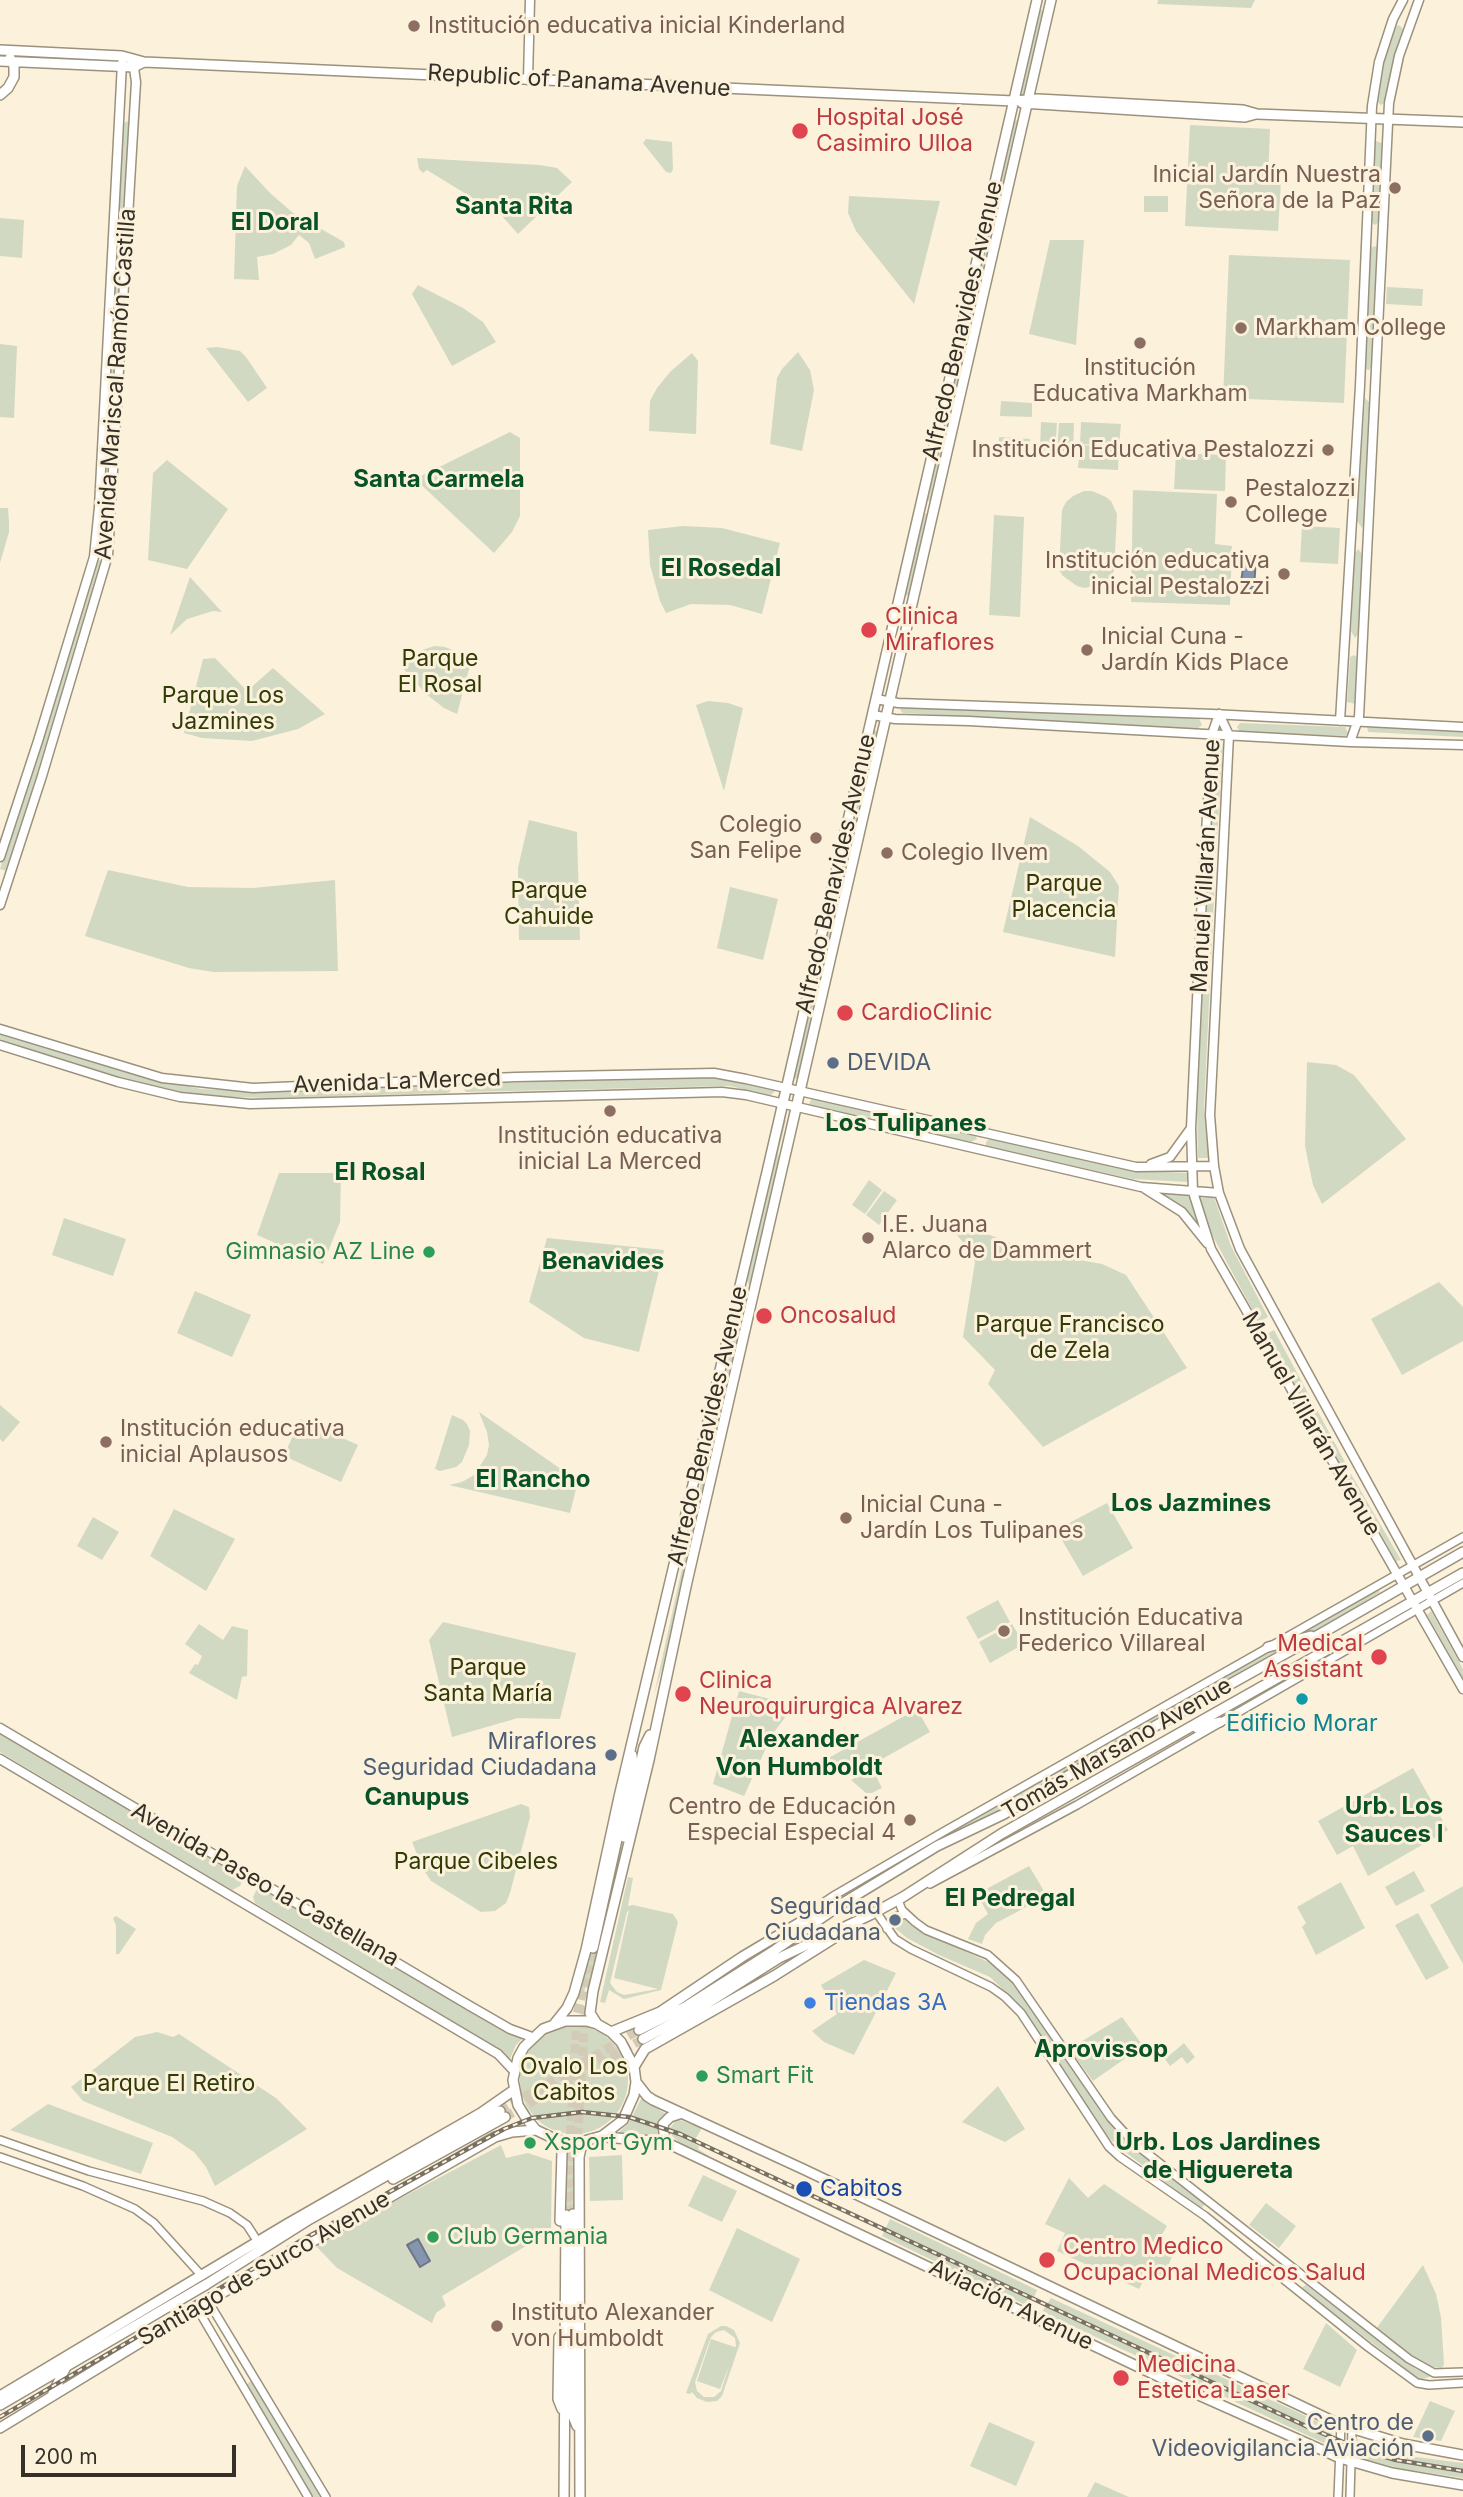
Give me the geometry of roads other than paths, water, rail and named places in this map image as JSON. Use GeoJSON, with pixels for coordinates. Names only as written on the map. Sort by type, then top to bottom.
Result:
{"type":"FeatureCollection","features":[{"type":"Feature","properties":{"kind":"main road"},"geometry":{"type":"LineString","coordinates":[[528,80],[530,0]]}},
{"type":"Feature","properties":{"kind":"main road","name":"Alfredo Benavides Avenue"},"geometry":{"type":"LineString","coordinates":[[555,2023],[567,2008],[577,1984],[739,1295],[1037,0]]}},
{"type":"Feature","properties":{"kind":"main road","name":"Alfredo Benavides Avenue"},"geometry":{"type":"LineString","coordinates":[[597,2024],[590,2013],[593,1991],[1051,0]]}},
{"type":"Feature","properties":{"kind":"main road"},"geometry":{"type":"LineString","coordinates":[[1340,721],[1360,386],[1371,119],[1380,62],[1393,19],[1402,0]]}},
{"type":"Feature","properties":{"kind":"main road"},"geometry":{"type":"LineString","coordinates":[[1350,742],[1358,721],[1387,120],[1392,80],[1419,0]]}},
{"type":"Feature","properties":{"kind":"main road"},"geometry":{"type":"LineString","coordinates":[[0,95],[12,83],[13,61],[2,50]]}},
{"type":"Feature","properties":{"kind":"main road","name":"Republic of Panama Avenue"},"geometry":{"type":"LineString","coordinates":[[2,50],[127,62]]}},
{"type":"Feature","properties":{"kind":"main road","name":"Republic of Panama Avenue"},"geometry":{"type":"LineString","coordinates":[[0,61],[144,62],[1463,122]]}},
{"type":"Feature","properties":{"kind":"main road","name":"Avenida Mariscal Ramón Castilla"},"geometry":{"type":"LineString","coordinates":[[0,857],[94,557],[99,507],[119,118],[127,62]]}},
{"type":"Feature","properties":{"kind":"main road","name":"Avenida Mariscal Ramón Castilla"},"geometry":{"type":"LineString","coordinates":[[0,905],[4,878],[42,776],[108,555],[136,82],[127,62]]}},
{"type":"Feature","properties":{"kind":"main road"},"geometry":{"type":"LineString","coordinates":[[119,118],[134,119]]}},
{"type":"Feature","properties":{"kind":"main road"},"geometry":{"type":"LineString","coordinates":[[114,213],[129,214]]}},
{"type":"Feature","properties":{"kind":"main road"},"geometry":{"type":"LineString","coordinates":[[876,699],[1463,727]]}},
{"type":"Feature","properties":{"kind":"main road","name":"Manuel Villarán Avenue"},"geometry":{"type":"LineString","coordinates":[[1219,714],[1212,734],[1191,1128],[1193,1192],[1211,1249],[1404,1585]]}},
{"type":"Feature","properties":{"kind":"main road","name":"Manuel Villarán Avenue"},"geometry":{"type":"LineString","coordinates":[[1219,714],[1228,735],[1210,1115],[1219,1193],[1240,1249],[1418,1577]]}},
{"type":"Feature","properties":{"kind":"main road"},"geometry":{"type":"LineString","coordinates":[[873,715],[887,718],[1350,742],[1463,745]]}},
{"type":"Feature","properties":{"kind":"main road","name":"Avenida La Merced"},"geometry":{"type":"LineString","coordinates":[[0,1029],[162,1078],[253,1088],[516,1077],[715,1073],[1136,1167],[1214,1166]]}},
{"type":"Feature","properties":{"kind":"main road","name":"Avenida La Merced"},"geometry":{"type":"LineString","coordinates":[[0,1045],[118,1082],[180,1097],[250,1104],[722,1092],[746,1095],[1141,1187]]}},
{"type":"Feature","properties":{"kind":"main road"},"geometry":{"type":"LineString","coordinates":[[1136,1167],[1167,1160],[1191,1128]]}},
{"type":"Feature","properties":{"kind":"main road"},"geometry":{"type":"LineString","coordinates":[[980,1149],[983,1134]]}},
{"type":"Feature","properties":{"kind":"main road"},"geometry":{"type":"LineString","coordinates":[[1141,1187],[1219,1193]]}},
{"type":"Feature","properties":{"kind":"main road"},"geometry":{"type":"LineString","coordinates":[[1141,1187],[1182,1212],[1211,1249]]}},
{"type":"Feature","properties":{"kind":"main road"},"geometry":{"type":"LineString","coordinates":[[739,1295],[753,1298]]}},
{"type":"Feature","properties":{"kind":"main road"},"geometry":{"type":"LineString","coordinates":[[1339,1472],[1355,1463]]}},
{"type":"Feature","properties":{"kind":"main road","name":"Tomás Marsano Avenue"},"geometry":{"type":"LineString","coordinates":[[873,1914],[779,1958],[692,2013],[641,2035],[775,1950],[843,1903],[937,1846],[1004,1814],[1463,1552]]}},
{"type":"Feature","properties":{"kind":"main road","name":"Tomás Marsano Avenue"},"geometry":{"type":"LineString","coordinates":[[634,2067],[645,2049],[774,1976],[1001,1835],[1430,1598],[1463,1573]]}},
{"type":"Feature","properties":{"kind":"main road"},"geometry":{"type":"LineString","coordinates":[[1418,1577],[1463,1657]]}},
{"type":"Feature","properties":{"kind":"main road"},"geometry":{"type":"LineString","coordinates":[[1404,1585],[1463,1689]]}},
{"type":"Feature","properties":{"kind":"main road"},"geometry":{"type":"LineString","coordinates":[[1268,1647],[1322,1633]]}},
{"type":"Feature","properties":{"kind":"main road"},"geometry":{"type":"LineString","coordinates":[[1185,1731],[1220,1722]]}},
{"type":"Feature","properties":{"kind":"main road","name":"Alfredo Benavides Avenue"},"geometry":{"type":"LineString","coordinates":[[631,1746],[633,1767],[596,1948],[644,1747],[656,1723]]}},
{"type":"Feature","properties":{"kind":"main road","name":"Avenida Paseo la Castellana"},"geometry":{"type":"LineString","coordinates":[[0,1728],[489,2017],[532,2037]]}},
{"type":"Feature","properties":{"kind":"main road","name":"Avenida Paseo la Castellana"},"geometry":{"type":"LineString","coordinates":[[0,1759],[498,2053],[514,2071]]}},
{"type":"Feature","properties":{"kind":"main road","name":"Tomás Marsano Avenue"},"geometry":{"type":"LineString","coordinates":[[611,2032],[660,2012],[742,1957],[814,1914],[843,1903]]}},
{"type":"Feature","properties":{"kind":"main road"},"geometry":{"type":"LineString","coordinates":[[576,2020],[597,2024],[611,2032],[629,2053],[636,2082],[634,2095],[623,2120],[602,2136],[587,2142],[567,2143],[556,2140],[537,2130],[518,2105],[514,2090],[514,2071],[524,2047],[532,2037],[555,2023],[576,2020]]}},
{"type":"Feature","properties":{"kind":"main road","name":"Aviación Avenue"},"geometry":{"type":"LineString","coordinates":[[636,2082],[646,2096],[1341,2425],[1403,2444],[1463,2455]]}},
{"type":"Feature","properties":{"kind":"main road","name":"Santiago de Surco Avenue"},"geometry":{"type":"LineString","coordinates":[[0,2396],[207,2284],[291,2227],[481,2113],[514,2090]]}},
{"type":"Feature","properties":{"kind":"main road"},"geometry":{"type":"LineString","coordinates":[[665,2142],[663,2124],[670,2117],[682,2113]]}},
{"type":"Feature","properties":{"kind":"main road","name":"Santiago de Surco Avenue"},"geometry":{"type":"LineString","coordinates":[[0,2405],[258,2242],[291,2227],[310,2219],[502,2114],[312,2223],[291,2227]]}},
{"type":"Feature","properties":{"kind":"main road","name":"Santiago de Surco Avenue"},"geometry":{"type":"LineString","coordinates":[[0,2428],[208,2301],[495,2137],[512,2132],[537,2130]]}},
{"type":"Feature","properties":{"kind":"main road","name":"Aviación Avenue"},"geometry":{"type":"LineString","coordinates":[[602,2136],[665,2142],[1185,2389],[1340,2458],[1392,2473],[1463,2485]]}},
{"type":"Feature","properties":{"kind":"main road"},"geometry":{"type":"LineString","coordinates":[[556,2140],[562,2152],[558,2399],[564,2415]]}},
{"type":"Feature","properties":{"kind":"main road"},"geometry":{"type":"LineString","coordinates":[[580,2497],[579,2157],[587,2142]]}},
{"type":"Feature","properties":{"kind":"main road"},"geometry":{"type":"LineString","coordinates":[[564,2497],[569,2215],[573,2416],[579,2434]]}},
{"type":"Feature","properties":{"kind":"main road"},"geometry":{"type":"LineString","coordinates":[[52,2394],[66,2362]]}},
{"type":"Feature","properties":{"kind":"street","name":"Tomás Marsano Avenue"},"geometry":{"type":"LineString","coordinates":[[742,1957],[835,1895],[1463,1537]]}},
{"type":"Feature","properties":{"kind":"street","name":"Tomás Marsano Avenue"},"geometry":{"type":"LineString","coordinates":[[1430,1598],[1463,1583]]}},
{"type":"Feature","properties":{"kind":"street","name":"Tomás Marsano Avenue"},"geometry":{"type":"LineString","coordinates":[[901,1898],[1017,1838],[1220,1722],[1257,1695]]}},
{"type":"Feature","properties":{"kind":"street"},"geometry":{"type":"LineString","coordinates":[[901,1898],[906,1914],[926,1930],[988,1955],[1016,1980],[1111,2118],[1134,2143],[1409,2359],[1434,2373],[1463,2372]]}},
{"type":"Feature","properties":{"kind":"street"},"geometry":{"type":"LineString","coordinates":[[873,1914],[895,1939],[991,1987],[1005,1997],[1021,2013],[1109,2147],[1120,2157],[1205,2216],[1417,2383],[1463,2383]]}},
{"type":"Feature","properties":{"kind":"street"},"geometry":{"type":"LineString","coordinates":[[887,1929],[894,1917],[906,1914]]}},
{"type":"Feature","properties":{"kind":"street"},"geometry":{"type":"LineString","coordinates":[[0,2140],[89,2171],[203,2201],[230,2213],[247,2225],[258,2242]]}},
{"type":"Feature","properties":{"kind":"street"},"geometry":{"type":"LineString","coordinates":[[0,2157],[83,2186],[135,2209],[154,2223],[202,2276]]}},
{"type":"Feature","properties":{"kind":"street"},"geometry":{"type":"LineString","coordinates":[[208,2301],[326,2497]]}},
{"type":"Feature","properties":{"kind":"street"},"geometry":{"type":"LineString","coordinates":[[197,2308],[308,2497]]}},
{"type":"Feature","properties":{"kind":"street"},"geometry":{"type":"LineString","coordinates":[[211,2332],[223,2325]]}},
{"type":"Feature","properties":{"kind":"street"},"geometry":{"type":"LineString","coordinates":[[1339,2497],[1341,2425]]}},
{"type":"Feature","properties":{"kind":"street"},"geometry":{"type":"LineString","coordinates":[[1350,2497],[1352,2429]]}},
{"type":"Feature","properties":{"kind":"water"},"geometry":{"type":"Polygon","coordinates":[[[1245,556],[1256,557],[1254,589],[1240,588],[1245,556]]]}},
{"type":"Feature","properties":{"kind":"water"},"geometry":{"type":"Polygon","coordinates":[[[418,2239],[430,2261],[420,2267],[407,2245],[418,2239]]]}},
{"type":"Feature","properties":{"kind":"tunnel"},"geometry":{"type":"LineString","coordinates":[[566,2215],[577,2015],[593,1948]]}},
{"type":"Feature","properties":{"kind":"tunnel"},"geometry":{"type":"LineString","coordinates":[[577,2150],[588,2003]]}},
{"type":"Feature","properties":{"kind":"tunnel"},"geometry":{"type":"LineString","coordinates":[[500,2111],[639,2030]]}},
{"type":"Feature","properties":{"kind":"tunnel"},"geometry":{"type":"LineString","coordinates":[[505,2117],[643,2039]]}},
{"type":"Feature","properties":{"kind":"tunnel"},"geometry":{"type":"LineString","coordinates":[[573,2214],[575,2174]]}},
{"type":"Feature","properties":{"kind":"railway"},"geometry":{"type":"LineString","coordinates":[[0,2417],[302,2240],[504,2129],[532,2118],[582,2112],[629,2117],[680,2134],[1362,2450],[1396,2460],[1463,2471]]}},
{"type":"Feature","properties":{"kind":"place","name":"Institución educativa inicial Kinderland"},"geometry":{"type":"Point","coordinates":[414,26]}},
{"type":"Feature","properties":{"kind":"place","name":"Hospital José Casimiro Ulloa"},"geometry":{"type":"Point","coordinates":[800,131]}},
{"type":"Feature","properties":{"kind":"place","name":"Inicial Jardín Nuestra Señora de la Paz"},"geometry":{"type":"Point","coordinates":[1395,188]}},
{"type":"Feature","properties":{"kind":"place","name":"Markham College"},"geometry":{"type":"Point","coordinates":[1241,328]}},
{"type":"Feature","properties":{"kind":"place","name":"Institución Educativa Markham"},"geometry":{"type":"Point","coordinates":[1140,343]}},
{"type":"Feature","properties":{"kind":"place","name":"Institución Educativa Pestalozzi"},"geometry":{"type":"Point","coordinates":[1328,450]}},
{"type":"Feature","properties":{"kind":"place","name":"Pestalozzi College"},"geometry":{"type":"Point","coordinates":[1231,502]}},
{"type":"Feature","properties":{"kind":"place","name":"Institución educativa inicial Pestalozzi"},"geometry":{"type":"Point","coordinates":[1284,574]}},
{"type":"Feature","properties":{"kind":"place","name":"Clinica Miraflores"},"geometry":{"type":"Point","coordinates":[869,630]}},
{"type":"Feature","properties":{"kind":"place","name":"Inicial Cuna - Jardín Kids Place"},"geometry":{"type":"Point","coordinates":[1087,650]}},
{"type":"Feature","properties":{"kind":"place","name":"Colegio San Felipe"},"geometry":{"type":"Point","coordinates":[816,838]}},
{"type":"Feature","properties":{"kind":"place","name":"Colegio Ilvem"},"geometry":{"type":"Point","coordinates":[887,853]}},
{"type":"Feature","properties":{"kind":"place","name":"CardioClinic"},"geometry":{"type":"Point","coordinates":[845,1013]}},
{"type":"Feature","properties":{"kind":"place","name":"DEVIDA"},"geometry":{"type":"Point","coordinates":[833,1063]}},
{"type":"Feature","properties":{"kind":"place","name":"Institución educativa inicial La Merced"},"geometry":{"type":"Point","coordinates":[610,1111]}},
{"type":"Feature","properties":{"kind":"place","name":"I.E. Juana Alarco de Dammert"},"geometry":{"type":"Point","coordinates":[868,1238]}},
{"type":"Feature","properties":{"kind":"place","name":"Gimnasio AZ Line"},"geometry":{"type":"Point","coordinates":[429,1252]}},
{"type":"Feature","properties":{"kind":"place","name":"Oncosalud"},"geometry":{"type":"Point","coordinates":[764,1316]}},
{"type":"Feature","properties":{"kind":"place","name":"Institución educativa inicial Aplausos"},"geometry":{"type":"Point","coordinates":[106,1442]}},
{"type":"Feature","properties":{"kind":"place","name":"Inicial Cuna - Jardín Los Tulipanes"},"geometry":{"type":"Point","coordinates":[846,1518]}},
{"type":"Feature","properties":{"kind":"place","name":"Institución Educativa Federico Villareal"},"geometry":{"type":"Point","coordinates":[1004,1631]}},
{"type":"Feature","properties":{"kind":"place","name":"Medical Assistant"},"geometry":{"type":"Point","coordinates":[1379,1657]}},
{"type":"Feature","properties":{"kind":"place","name":"Clinica Neuroquirurgica Alvarez"},"geometry":{"type":"Point","coordinates":[683,1694]}},
{"type":"Feature","properties":{"kind":"place","name":"Edificio Morar"},"geometry":{"type":"Point","coordinates":[1302,1699]}},
{"type":"Feature","properties":{"kind":"place","name":"Miraflores Seguridad Ciudadana"},"geometry":{"type":"Point","coordinates":[611,1755]}},
{"type":"Feature","properties":{"kind":"place","name":"Centro de Educación Especial Especial 4"},"geometry":{"type":"Point","coordinates":[910,1820]}},
{"type":"Feature","properties":{"kind":"place","name":"Seguridad Ciudadana"},"geometry":{"type":"Point","coordinates":[895,1920]}},
{"type":"Feature","properties":{"kind":"place","name":"Tiendas 3A"},"geometry":{"type":"Point","coordinates":[810,2003]}},
{"type":"Feature","properties":{"kind":"place","name":"Smart Fit"},"geometry":{"type":"Point","coordinates":[702,2076]}},
{"type":"Feature","properties":{"kind":"place","name":"Xsport Gym"},"geometry":{"type":"Point","coordinates":[530,2143]}},
{"type":"Feature","properties":{"kind":"place","name":"Cabitos"},"geometry":{"type":"Point","coordinates":[804,2189]}},
{"type":"Feature","properties":{"kind":"place","name":"Club Germania"},"geometry":{"type":"Point","coordinates":[433,2237]}},
{"type":"Feature","properties":{"kind":"place","name":"Centro Medico Ocupacional Medicos Salud"},"geometry":{"type":"Point","coordinates":[1047,2260]}},
{"type":"Feature","properties":{"kind":"place","name":"Instituto Alexander von Humboldt"},"geometry":{"type":"Point","coordinates":[497,2326]}},
{"type":"Feature","properties":{"kind":"place","name":"Medicina Estetica Laser"},"geometry":{"type":"Point","coordinates":[1121,2378]}},
{"type":"Feature","properties":{"kind":"place","name":"Centro de Videovigilancia Aviación"},"geometry":{"type":"Point","coordinates":[1428,2436]}},
{"type":"Feature","properties":{"kind":"district","name":"Santa Rita"},"geometry":{"type":"Point","coordinates":[514,207]}},
{"type":"Feature","properties":{"kind":"district","name":"El Doral"},"geometry":{"type":"Point","coordinates":[275,223]}},
{"type":"Feature","properties":{"kind":"district","name":"Santa Carmela"},"geometry":{"type":"Point","coordinates":[439,480]}},
{"type":"Feature","properties":{"kind":"district","name":"El Rosedal"},"geometry":{"type":"Point","coordinates":[721,569]}},
{"type":"Feature","properties":{"kind":"district","name":"Los Tulipanes"},"geometry":{"type":"Point","coordinates":[906,1124]}},
{"type":"Feature","properties":{"kind":"district","name":"El Rosal"},"geometry":{"type":"Point","coordinates":[380,1173]}},
{"type":"Feature","properties":{"kind":"district","name":"Benavides"},"geometry":{"type":"Point","coordinates":[603,1262]}},
{"type":"Feature","properties":{"kind":"district","name":"El Rancho"},"geometry":{"type":"Point","coordinates":[533,1480]}},
{"type":"Feature","properties":{"kind":"district","name":"Los Jazmines"},"geometry":{"type":"Point","coordinates":[1191,1504]}},
{"type":"Feature","properties":{"kind":"district","name":"Alexander Von Humboldt"},"geometry":{"type":"Point","coordinates":[799,1754]}},
{"type":"Feature","properties":{"kind":"district","name":"Canupus"},"geometry":{"type":"Point","coordinates":[417,1798]}},
{"type":"Feature","properties":{"kind":"district","name":"Urb. Los Sauces I"},"geometry":{"type":"Point","coordinates":[1394,1821]}},
{"type":"Feature","properties":{"kind":"district","name":"El Pedregal"},"geometry":{"type":"Point","coordinates":[1010,1899]}},
{"type":"Feature","properties":{"kind":"district","name":"Aprovissop"},"geometry":{"type":"Point","coordinates":[1101,2050]}},
{"type":"Feature","properties":{"kind":"district","name":"Urb. Los Jardines de Higuereta"},"geometry":{"type":"Point","coordinates":[1218,2157]}},
{"type":"Feature","properties":{"kind":"park label","name":"Parque El Rosal"},"geometry":{"type":"Point","coordinates":[440,672]}},
{"type":"Feature","properties":{"kind":"park label","name":"Parque Los Jazmines"},"geometry":{"type":"Point","coordinates":[223,709]}},
{"type":"Feature","properties":{"kind":"park label","name":"Parque Placencia"},"geometry":{"type":"Point","coordinates":[1064,897]}},
{"type":"Feature","properties":{"kind":"park label","name":"Parque Cahuide"},"geometry":{"type":"Point","coordinates":[549,904]}},
{"type":"Feature","properties":{"kind":"park label","name":"Parque Francisco de Zela"},"geometry":{"type":"Point","coordinates":[1070,1338]}},
{"type":"Feature","properties":{"kind":"park label","name":"Parque Santa María"},"geometry":{"type":"Point","coordinates":[488,1681]}},
{"type":"Feature","properties":{"kind":"park label","name":"Parque Cibeles"},"geometry":{"type":"Point","coordinates":[476,1862]}},
{"type":"Feature","properties":{"kind":"park label","name":"Ovalo Los Cabitos"},"geometry":{"type":"Point","coordinates":[574,2080]}},
{"type":"Feature","properties":{"kind":"park label","name":"Parque El Retiro"},"geometry":{"type":"Point","coordinates":[169,2084]}}]}
